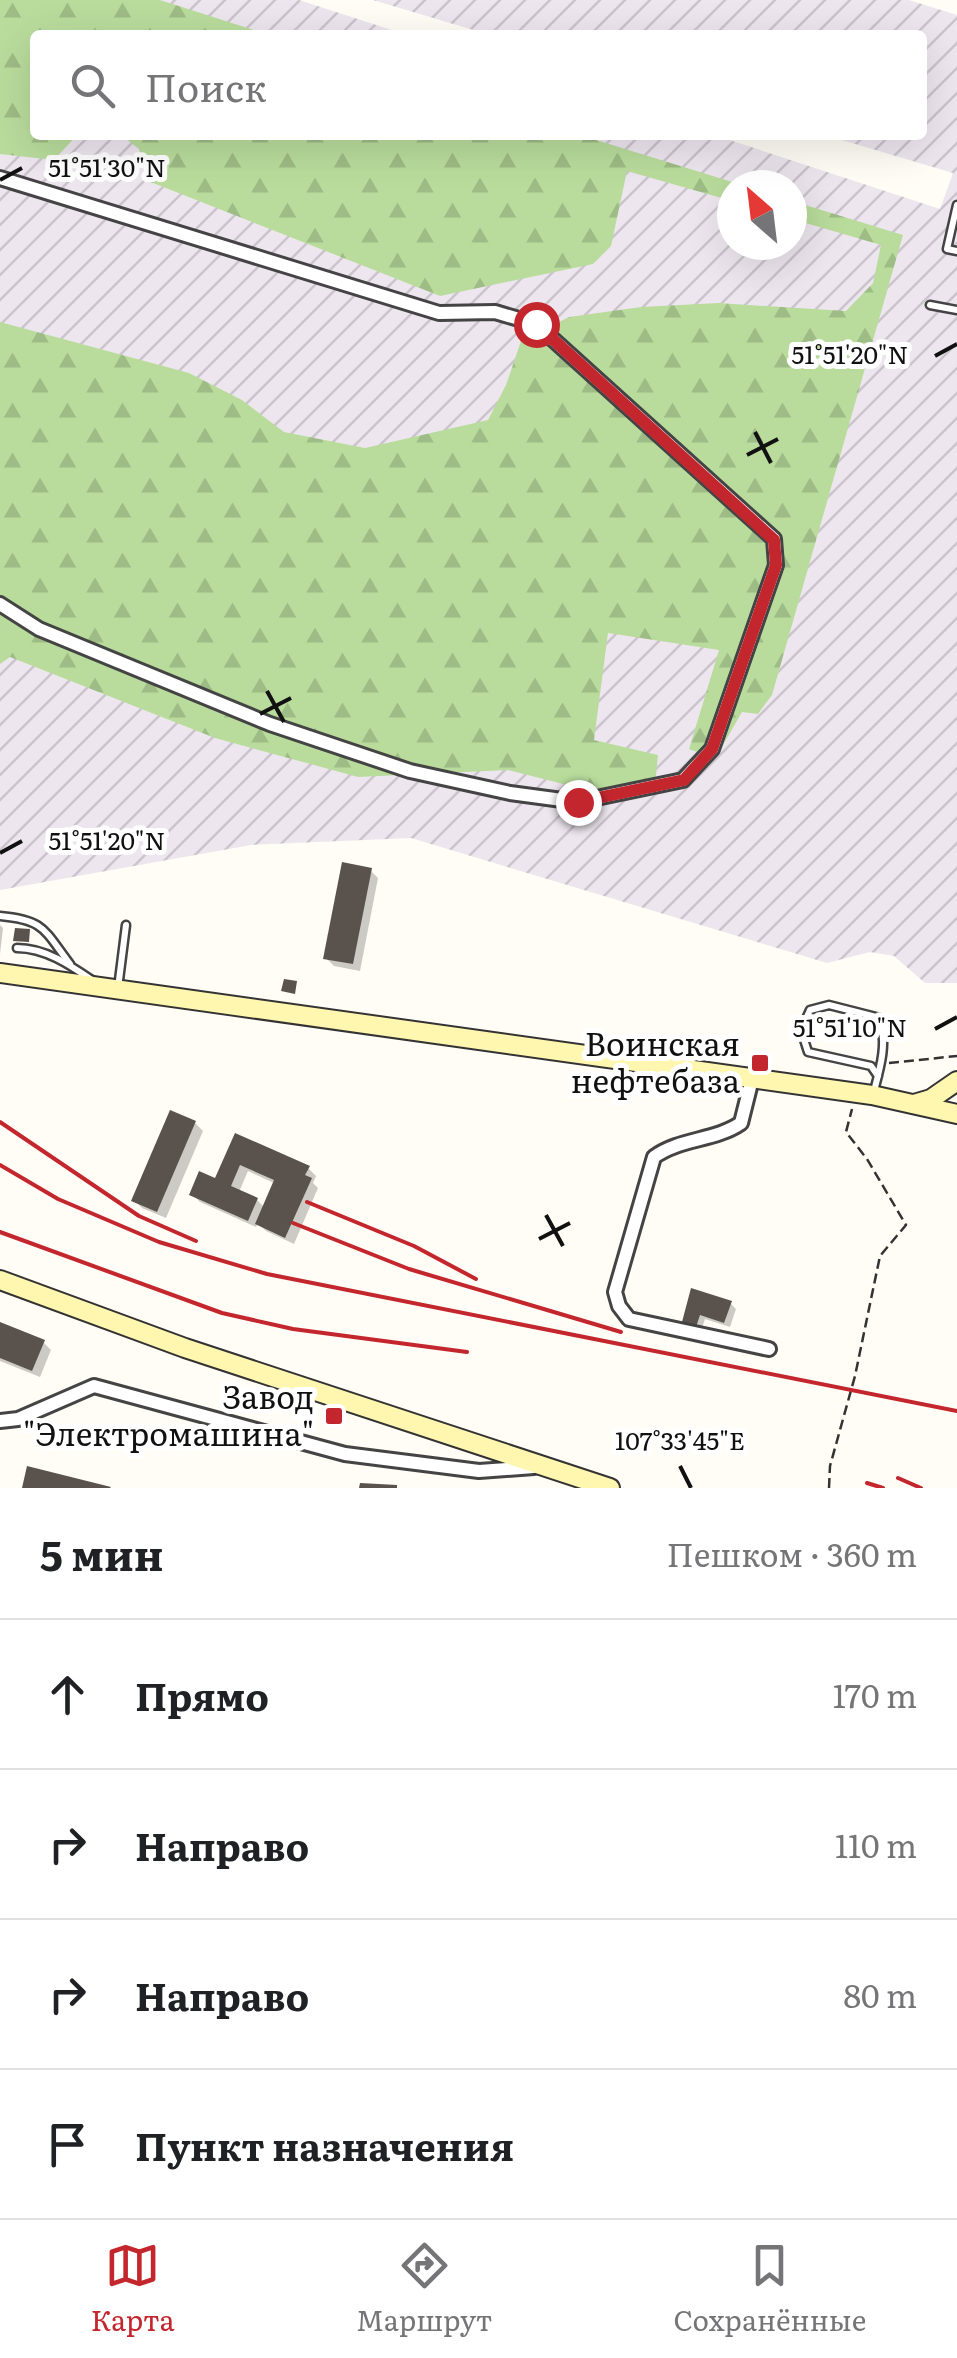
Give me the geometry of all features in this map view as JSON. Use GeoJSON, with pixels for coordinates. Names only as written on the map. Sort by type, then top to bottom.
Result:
{"type":"FeatureCollection","features":[{"type":"Feature","properties":{"kind":"main road"},"geometry":{"type":"LineString","coordinates":[[0,972],[864,1095],[953,1114],[952,1085]]}},
{"type":"Feature","properties":{"kind":"main road"},"geometry":{"type":"LineString","coordinates":[[912,1104],[931,1099],[952,1085]]}},
{"type":"Feature","properties":{"kind":"main road"},"geometry":{"type":"LineString","coordinates":[[0,1280],[185,1348],[610,1488]]}},
{"type":"Feature","properties":{"kind":"street"},"geometry":{"type":"LineString","coordinates":[[0,178],[439,313],[495,312],[536,324],[774,540],[776,565],[712,749],[684,780],[578,802],[510,794],[410,771],[270,724],[39,629],[0,604]]}},
{"type":"Feature","properties":{"kind":"street"},"geometry":{"type":"LineString","coordinates":[[752,1080],[741,1123],[729,1131],[677,1145],[654,1157],[615,1292],[628,1319],[769,1349]]}},
{"type":"Feature","properties":{"kind":"street"},"geometry":{"type":"LineString","coordinates":[[0,1421],[18,1419],[94,1386],[346,1454],[479,1471],[542,1466]]}},
{"type":"Feature","properties":{"kind":"lane"},"geometry":{"type":"LineString","coordinates":[[957,205],[948,249],[957,250]]}},
{"type":"Feature","properties":{"kind":"lane"},"geometry":{"type":"LineString","coordinates":[[930,305],[957,310]]}},
{"type":"Feature","properties":{"kind":"lane"},"geometry":{"type":"LineString","coordinates":[[0,916],[30,918],[41,926],[70,965]]}},
{"type":"Feature","properties":{"kind":"lane"},"geometry":{"type":"LineString","coordinates":[[17,948],[41,952],[110,988],[126,925]]}},
{"type":"Feature","properties":{"kind":"lane"},"geometry":{"type":"LineString","coordinates":[[864,1095],[878,1076],[881,1063],[885,1039],[880,1018],[829,1005],[810,1010],[801,1030],[808,1052],[871,1066],[878,1076]]}},
{"type":"Feature","properties":{"kind":"path"},"geometry":{"type":"LineString","coordinates":[[881,1063],[957,1056]]}},
{"type":"Feature","properties":{"kind":"path"},"geometry":{"type":"LineString","coordinates":[[829,1488],[830,1466],[855,1376],[880,1256],[906,1225],[867,1159],[846,1132],[864,1095]]}},
{"type":"Feature","properties":{"kind":"shaded area"},"geometry":{"type":"Polygon","coordinates":[[[0,0],[299,0],[392,30],[30,30],[30,140],[729,140],[940,209],[953,173],[842,140],[927,140],[927,30],[473,30],[373,0],[909,0],[957,15],[957,983],[925,983],[894,956],[870,952],[827,963],[411,838],[251,845],[0,890],[0,0]]]}},
{"type":"Feature","properties":{"kind":"green space"},"geometry":{"type":"Polygon","coordinates":[[[0,0],[160,0],[253,30],[30,30],[30,140],[72,140],[54,160],[0,154],[0,0]]]}},
{"type":"Feature","properties":{"kind":"green space"},"geometry":{"type":"Polygon","coordinates":[[[127,140],[596,140],[717,177],[717,197],[627,171],[611,246],[593,264],[440,296],[148,181],[139,149],[127,140]]]}},
{"type":"Feature","properties":{"kind":"green space"},"geometry":{"type":"Polygon","coordinates":[[[807,206],[903,235],[772,695],[758,714],[742,712],[715,759],[689,749],[719,650],[608,633],[594,740],[658,755],[655,786],[583,789],[508,770],[358,777],[215,738],[10,657],[0,664],[0,322],[189,373],[242,400],[284,432],[365,448],[488,420],[506,385],[521,341],[569,317],[641,307],[718,303],[846,311],[873,283],[881,245],[807,223],[807,206]]]}},
{"type":"Feature","properties":{"kind":"building"},"geometry":{"type":"Polygon","coordinates":[[[342,862],[372,868],[353,964],[323,959],[342,862]]]}},
{"type":"Feature","properties":{"kind":"building"},"geometry":{"type":"Polygon","coordinates":[[[15,928],[30,929],[29,942],[13,941],[15,928]]]}},
{"type":"Feature","properties":{"kind":"building"},"geometry":{"type":"Polygon","coordinates":[[[284,979],[297,981],[295,994],[281,991],[284,979]]]}},
{"type":"Feature","properties":{"kind":"building"},"geometry":{"type":"Polygon","coordinates":[[[170,1110],[196,1121],[157,1212],[131,1201],[170,1110]]]}},
{"type":"Feature","properties":{"kind":"building"},"geometry":{"type":"Polygon","coordinates":[[[235,1133],[310,1166],[305,1175],[312,1178],[285,1238],[255,1224],[274,1180],[240,1165],[231,1186],[258,1198],[248,1221],[189,1195],[199,1171],[215,1178],[235,1133]]]}},
{"type":"Feature","properties":{"kind":"building"},"geometry":{"type":"Polygon","coordinates":[[[691,1288],[732,1301],[724,1323],[700,1315],[696,1327],[682,1322],[691,1288]]]}},
{"type":"Feature","properties":{"kind":"building"},"geometry":{"type":"Polygon","coordinates":[[[0,1322],[45,1340],[32,1371],[0,1358],[0,1322]]]}},
{"type":"Feature","properties":{"kind":"building"},"geometry":{"type":"Polygon","coordinates":[[[27,1466],[111,1487],[22,1488],[27,1466]]]}},
{"type":"Feature","properties":{"kind":"building"},"geometry":{"type":"Polygon","coordinates":[[[360,1483],[397,1485],[397,1488],[359,1488],[360,1483]]]}},
{"type":"Feature","properties":{"kind":"railway"},"geometry":{"type":"LineString","coordinates":[[0,1122],[139,1216],[196,1241]]}},
{"type":"Feature","properties":{"kind":"railway"},"geometry":{"type":"LineString","coordinates":[[0,1165],[58,1199],[159,1242],[267,1274],[957,1411]]}},
{"type":"Feature","properties":{"kind":"railway"},"geometry":{"type":"LineString","coordinates":[[307,1202],[414,1246],[476,1279]]}},
{"type":"Feature","properties":{"kind":"railway"},"geometry":{"type":"LineString","coordinates":[[293,1223],[409,1269],[621,1332]]}},
{"type":"Feature","properties":{"kind":"railway"},"geometry":{"type":"LineString","coordinates":[[0,1232],[222,1313],[293,1329],[467,1352]]}},
{"type":"Feature","properties":{"kind":"railway"},"geometry":{"type":"LineString","coordinates":[[898,1478],[921,1488]]}},
{"type":"Feature","properties":{"kind":"railway"},"geometry":{"type":"LineString","coordinates":[[867,1483],[883,1488]]}},
{"type":"Feature","properties":{"kind":"place","name":"Воинская нефтебаза"},"geometry":{"type":"Point","coordinates":[760,1063]}},
{"type":"Feature","properties":{"kind":"place","name":"Завод \"Электромашина\""},"geometry":{"type":"Point","coordinates":[334,1416]}},
{"type":"Feature","properties":{"kind":"route"},"geometry":{"type":"LineString","coordinates":[[536,324],[774,540],[776,565],[712,749],[684,780],[578,802]]}}]}
